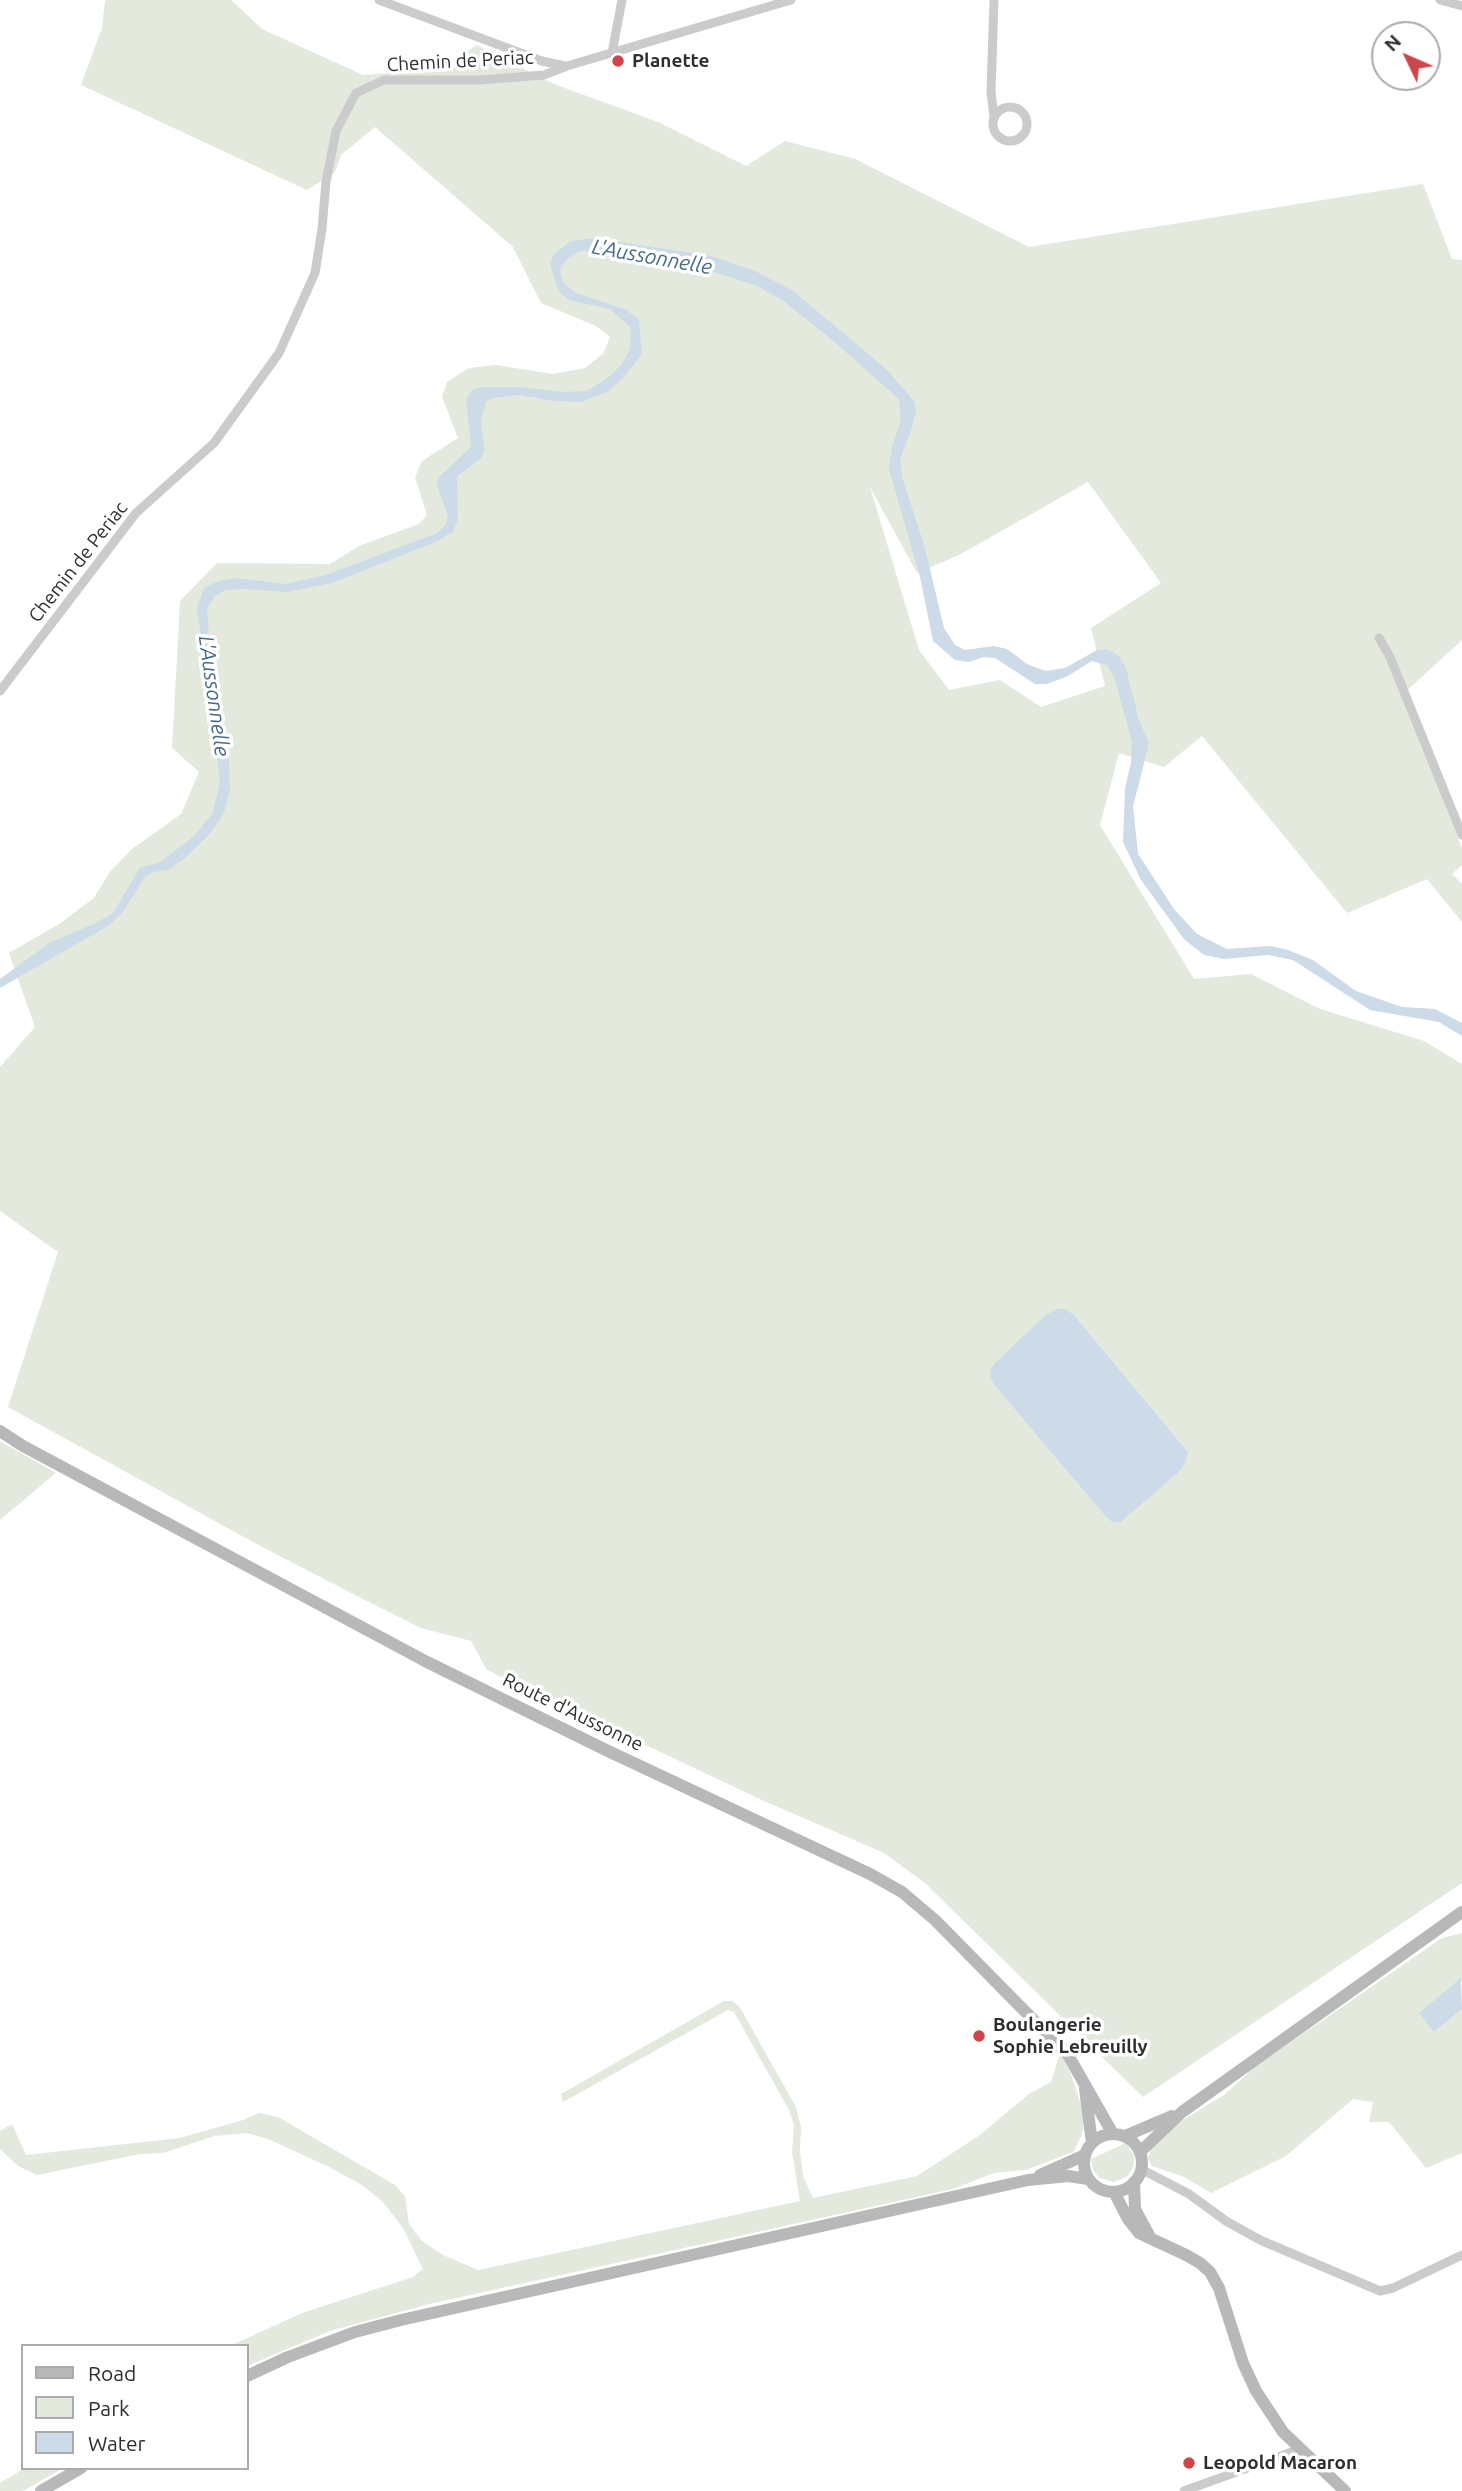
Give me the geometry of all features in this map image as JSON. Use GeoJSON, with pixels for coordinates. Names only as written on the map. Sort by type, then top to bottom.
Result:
{"type":"FeatureCollection","features":[{"type":"Feature","properties":{"kind":"main road","name":"Route d'Aussonne"},"geometry":{"type":"LineString","coordinates":[[1,1432],[427,1662],[608,1751],[870,1874],[902,1892],[935,1920],[1068,2055],[1119,2135]]}},
{"type":"Feature","properties":{"kind":"main road"},"geometry":{"type":"LineString","coordinates":[[1140,2152],[1182,2112],[1462,1912]]}},
{"type":"Feature","properties":{"kind":"main road","name":"Route d'Aussonne"},"geometry":{"type":"LineString","coordinates":[[1083,2078],[1092,2143]]}},
{"type":"Feature","properties":{"kind":"main road"},"geometry":{"type":"LineString","coordinates":[[1088,2179],[1084,2167],[1085,2155],[1098,2138],[1119,2135],[1182,2112]]}},
{"type":"Feature","properties":{"kind":"main road"},"geometry":{"type":"LineString","coordinates":[[248,2376],[322,2344],[401,2320],[1028,2180],[1068,2176],[1088,2179],[1104,2191],[1114,2192],[1134,2182],[1141,2169],[1140,2152],[1132,2140],[1119,2135]]}},
{"type":"Feature","properties":{"kind":"main road"},"geometry":{"type":"LineString","coordinates":[[1028,2180],[1085,2155]]}},
{"type":"Feature","properties":{"kind":"main road"},"geometry":{"type":"LineString","coordinates":[[1134,2182],[1135,2209],[1153,2241]]}},
{"type":"Feature","properties":{"kind":"main road"},"geometry":{"type":"LineString","coordinates":[[1114,2192],[1132,2226],[1139,2233],[1193,2259],[1210,2272],[1219,2288],[1243,2363],[1256,2391],[1283,2432],[1345,2491]]}},
{"type":"Feature","properties":{"kind":"main road"},"geometry":{"type":"LineString","coordinates":[[41,2491],[78,2470]]}},
{"type":"Feature","properties":{"kind":"street"},"geometry":{"type":"LineString","coordinates":[[379,0],[542,61],[567,66]]}},
{"type":"Feature","properties":{"kind":"street"},"geometry":{"type":"LineString","coordinates":[[612,53],[622,0]]}},
{"type":"Feature","properties":{"kind":"street","name":"Chemin de Periac"},"geometry":{"type":"LineString","coordinates":[[0,691],[136,513],[214,443],[279,353],[315,274],[326,183],[336,131],[356,93],[384,80],[493,79],[544,75],[791,0]]}},
{"type":"Feature","properties":{"kind":"street"},"geometry":{"type":"LineString","coordinates":[[994,0],[991,92],[993,128],[1004,141],[1016,141],[1028,128],[1025,114],[1012,107],[999,111],[994,117]]}},
{"type":"Feature","properties":{"kind":"street"},"geometry":{"type":"LineString","coordinates":[[1440,0],[1462,6]]}},
{"type":"Feature","properties":{"kind":"street"},"geometry":{"type":"LineString","coordinates":[[1379,638],[1390,657],[1462,835]]}},
{"type":"Feature","properties":{"kind":"street"},"geometry":{"type":"LineString","coordinates":[[1141,2169],[1189,2194],[1226,2221],[1260,2240],[1380,2291],[1393,2288],[1462,2255]]}},
{"type":"Feature","properties":{"kind":"street"},"geometry":{"type":"LineString","coordinates":[[1184,2491],[1300,2449]]}},
{"type":"Feature","properties":{"kind":"green space"},"geometry":{"type":"Polygon","coordinates":[[[105,0],[231,0],[262,29],[363,75],[440,69],[477,45],[554,84],[658,122],[746,166],[785,141],[855,159],[1029,247],[1423,184],[1452,259],[1462,260],[1462,640],[1402,695],[1462,848],[1462,865],[1452,874],[1462,884],[1462,922],[1427,879],[1347,913],[1202,736],[1164,767],[1119,753],[1100,825],[1194,979],[1251,974],[1320,1009],[1424,1041],[1462,1064],[1462,1883],[1143,2097],[925,1883],[884,1853],[762,1800],[487,1670],[471,1641],[421,1628],[357,1596],[8,1407],[58,1252],[0,1211],[0,1067],[35,1027],[9,953],[59,924],[94,898],[109,873],[132,849],[181,814],[199,772],[172,748],[180,601],[217,563],[330,564],[359,546],[419,524],[427,515],[415,477],[422,461],[458,438],[442,397],[447,382],[469,368],[496,365],[553,374],[585,368],[603,354],[610,337],[596,326],[541,303],[513,247],[375,127],[341,155],[335,172],[307,190],[81,85],[102,28],[105,0]],[[1088,482],[959,555],[917,573],[870,487],[919,650],[949,690],[1000,680],[1041,707],[1105,686],[1091,628],[1161,583],[1088,482]],[[1074,1315],[995,1386],[1105,1516],[1113,1523],[1121,1522],[1179,1472],[1188,1452],[1074,1315]]]}},
{"type":"Feature","properties":{"kind":"green space"},"geometry":{"type":"Polygon","coordinates":[[[0,1441],[56,1473],[0,1520],[0,1441]]]}},
{"type":"Feature","properties":{"kind":"green space"},"geometry":{"type":"Polygon","coordinates":[[[1462,1933],[1462,1980],[1434,2032],[1462,2009],[1462,2153],[1426,2168],[1389,2122],[1369,2122],[1373,2102],[1353,2099],[1286,2156],[1211,2193],[1184,2177],[1152,2166],[1148,2159],[1151,2149],[1178,2123],[1224,2095],[1255,2067],[1442,1938],[1462,1933]]]}},
{"type":"Feature","properties":{"kind":"green space"},"geometry":{"type":"Polygon","coordinates":[[[724,2001],[732,2001],[739,2006],[796,2107],[801,2127],[803,2176],[813,2198],[917,2176],[980,2135],[1029,2094],[1051,2082],[1060,2053],[1071,2074],[1085,2117],[1081,2137],[1073,2152],[1026,2170],[994,2173],[953,2189],[429,2304],[330,2331],[248,2366],[248,2344],[234,2344],[302,2313],[413,2277],[423,2269],[403,2228],[383,2202],[362,2185],[329,2167],[268,2139],[247,2133],[214,2136],[163,2153],[140,2154],[37,2175],[18,2166],[0,2149],[0,2131],[12,2124],[26,2155],[180,2138],[259,2113],[278,2117],[395,2185],[405,2196],[409,2224],[422,2241],[443,2255],[478,2270],[800,2201],[792,2152],[794,2125],[789,2110],[734,2012],[728,2010],[563,2102],[561,2094],[724,2001]]]}},
{"type":"Feature","properties":{"kind":"green space"},"geometry":{"type":"Polygon","coordinates":[[[1126,2143],[1134,2156],[1133,2167],[1128,2176],[1114,2182],[1099,2178],[1093,2170],[1091,2159],[1126,2143]]]}},
{"type":"Feature","properties":{"kind":"green space"},"geometry":{"type":"Polygon","coordinates":[[[22,2470],[60,2470],[23,2491],[0,2491],[0,2483],[22,2470]]]}},
{"type":"Feature","properties":{"kind":"water","name":"L'Aussonnelle"},"geometry":{"type":"Polygon","coordinates":[[[593,238],[711,256],[755,271],[792,290],[886,369],[914,401],[916,411],[912,428],[900,459],[902,477],[925,548],[944,628],[955,645],[965,650],[994,646],[1007,649],[1027,664],[1046,671],[1065,668],[1097,650],[1107,649],[1119,656],[1126,668],[1139,720],[1148,741],[1133,806],[1138,854],[1174,909],[1197,934],[1227,949],[1271,946],[1288,950],[1313,960],[1356,991],[1402,1007],[1435,1009],[1462,1023],[1462,1036],[1439,1022],[1370,1010],[1293,960],[1268,955],[1224,959],[1204,955],[1184,939],[1141,880],[1123,842],[1125,788],[1131,763],[1132,741],[1114,677],[1107,665],[1092,661],[1066,677],[1047,684],[1035,684],[995,658],[984,657],[969,662],[955,660],[933,641],[920,577],[889,469],[892,447],[901,420],[899,399],[782,300],[757,286],[708,270],[613,250],[580,251],[567,259],[560,270],[563,282],[574,292],[627,310],[639,320],[642,354],[625,376],[607,392],[582,402],[519,395],[494,398],[486,402],[481,420],[484,449],[482,457],[457,477],[458,519],[453,532],[436,542],[332,583],[287,592],[225,590],[214,597],[207,609],[211,668],[229,763],[230,789],[224,813],[210,834],[184,859],[168,870],[153,872],[145,877],[122,913],[108,926],[0,988],[0,979],[51,942],[113,913],[140,868],[160,862],[193,837],[213,813],[220,781],[197,607],[205,587],[237,578],[285,584],[326,575],[437,533],[446,525],[448,516],[437,485],[439,477],[471,447],[466,400],[472,390],[482,387],[520,387],[563,392],[587,391],[610,376],[622,364],[630,349],[631,328],[610,309],[568,300],[558,290],[550,264],[554,254],[571,241],[593,238]]]}},
{"type":"Feature","properties":{"kind":"water"},"geometry":{"type":"Polygon","coordinates":[[[1056,1309],[1065,1309],[1074,1315],[1188,1452],[1179,1472],[1121,1522],[1113,1523],[1105,1516],[990,1377],[991,1369],[997,1361],[1046,1315],[1056,1309]]]}},
{"type":"Feature","properties":{"kind":"water"},"geometry":{"type":"Polygon","coordinates":[[[1461,1978],[1462,2009],[1434,2032],[1419,2013],[1461,1978]]]}},
{"type":"Feature","properties":{"kind":"place","name":"Planette"},"geometry":{"type":"Point","coordinates":[618,61]}},
{"type":"Feature","properties":{"kind":"place","name":"Boulangerie Sophie Lebreuilly"},"geometry":{"type":"Point","coordinates":[979,2036]}},
{"type":"Feature","properties":{"kind":"place","name":"Leopold Macaron"},"geometry":{"type":"Point","coordinates":[1189,2463]}}]}
